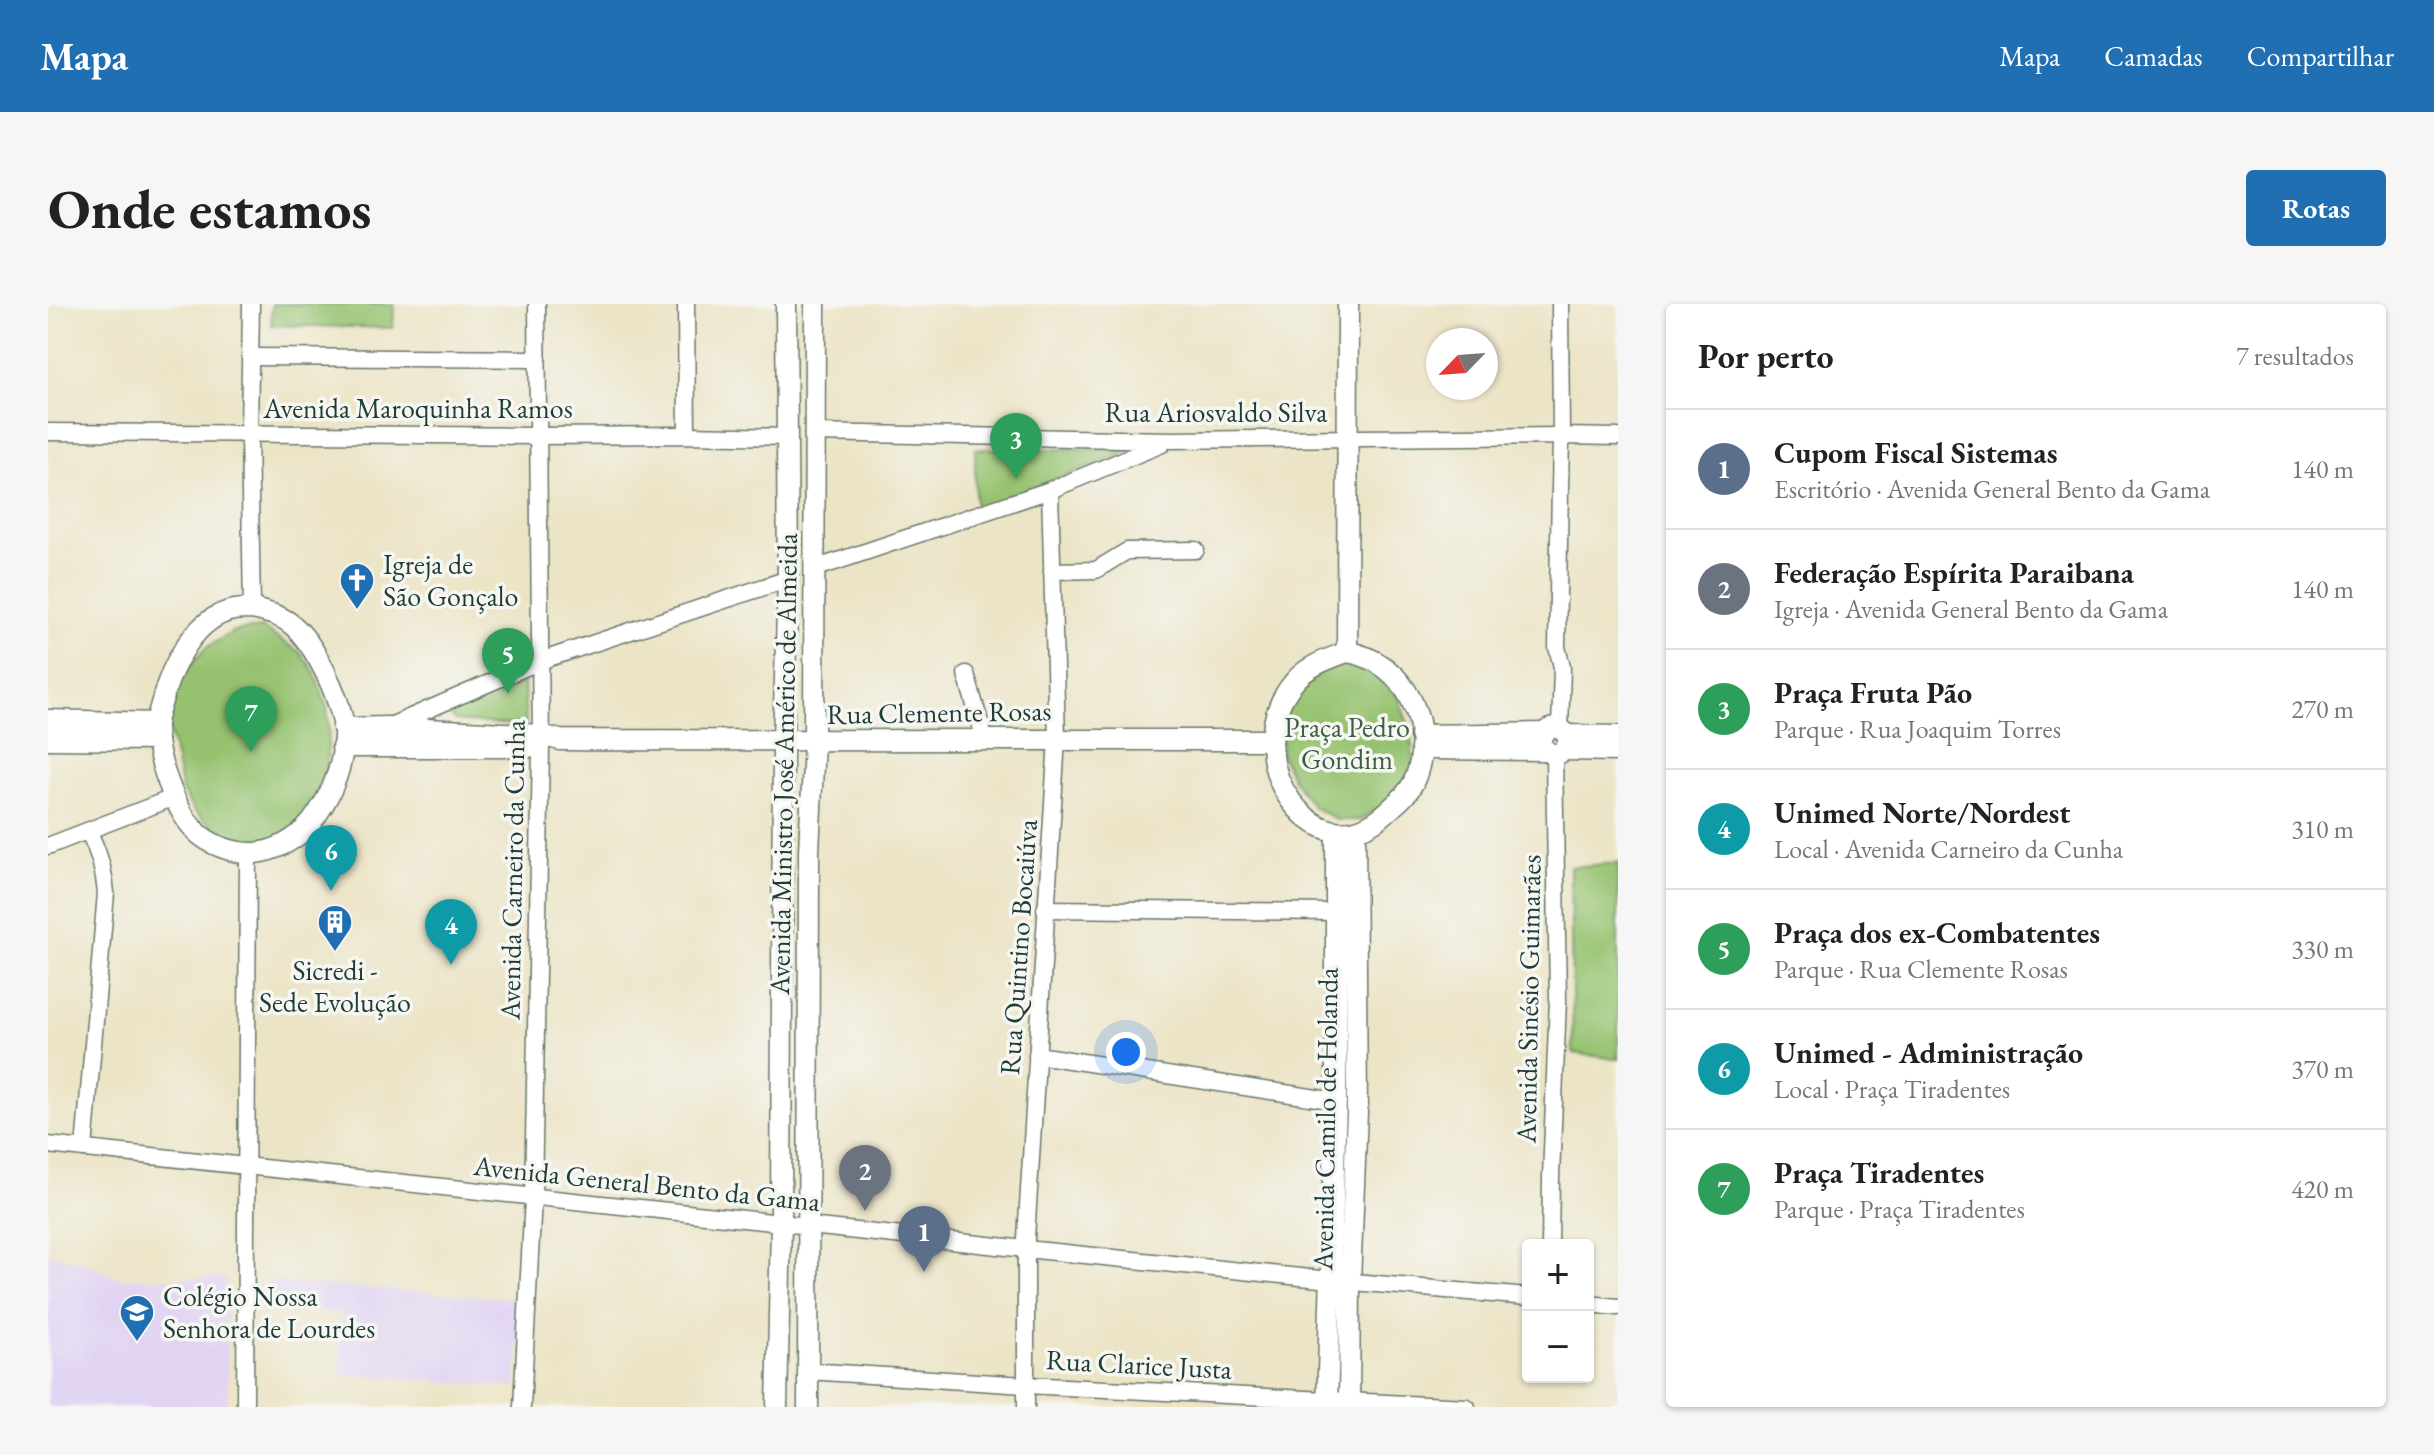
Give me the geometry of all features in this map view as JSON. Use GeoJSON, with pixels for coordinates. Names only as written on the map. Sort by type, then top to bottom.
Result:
{"type":"FeatureCollection","features":[{"type":"Feature","properties":{"kind":"main road","name":"Avenida Ministro José Américo de Almeida"},"geometry":{"type":"LineString","coordinates":[[777,1407],[783,742],[788,579],[786,304]]}},
{"type":"Feature","properties":{"kind":"main road","name":"Avenida Ministro José Américo de Almeida"},"geometry":{"type":"LineString","coordinates":[[808,1407],[809,852],[814,742],[815,304]]}},
{"type":"Feature","properties":{"kind":"main road"},"geometry":{"type":"LineString","coordinates":[[1347,652],[1348,304]]}},
{"type":"Feature","properties":{"kind":"main road"},"geometry":{"type":"LineString","coordinates":[[252,609],[291,623],[305,638],[333,690],[343,738],[334,786],[314,819],[291,841],[248,855],[221,847],[200,835],[175,797],[163,767],[157,731],[167,683],[181,651],[217,617],[233,610],[252,609]]}},
{"type":"Feature","properties":{"kind":"main road"},"geometry":{"type":"LineString","coordinates":[[1347,652],[1377,661],[1402,682],[1415,709],[1421,742],[1419,769],[1403,798],[1381,818],[1346,832],[1307,818],[1288,796],[1275,770],[1272,740],[1279,710],[1295,681],[1318,663],[1347,652]]}},
{"type":"Feature","properties":{"kind":"main road"},"geometry":{"type":"LineString","coordinates":[[48,720],[157,731]]}},
{"type":"Feature","properties":{"kind":"main road","name":"Rua Clemente Rosas"},"geometry":{"type":"LineString","coordinates":[[343,738],[389,727],[547,740]]}},
{"type":"Feature","properties":{"kind":"main road"},"geometry":{"type":"LineString","coordinates":[[48,739],[157,731]]}},
{"type":"Feature","properties":{"kind":"main road"},"geometry":{"type":"LineString","coordinates":[[1421,742],[1618,736]]}},
{"type":"Feature","properties":{"kind":"main road","name":"Rua Clemente Rosas"},"geometry":{"type":"LineString","coordinates":[[343,738],[783,742],[1272,740]]}},
{"type":"Feature","properties":{"kind":"main road"},"geometry":{"type":"LineString","coordinates":[[1555,740],[1618,751]]}},
{"type":"Feature","properties":{"kind":"main road","name":"Avenida Camilo de Holanda"},"geometry":{"type":"LineString","coordinates":[[1346,832],[1337,912],[1336,1101],[1340,1281],[1349,1403]]}},
{"type":"Feature","properties":{"kind":"main road","name":"Avenida Camilo de Holanda"},"geometry":{"type":"LineString","coordinates":[[1328,1403],[1357,1112],[1346,832]]}},
{"type":"Feature","properties":{"kind":"street"},"geometry":{"type":"LineString","coordinates":[[251,304],[249,433],[252,609]]}},
{"type":"Feature","properties":{"kind":"street","name":"Avenida Carneiro da Cunha"},"geometry":{"type":"LineString","coordinates":[[522,1407],[533,1198],[547,740],[540,661],[537,304]]}},
{"type":"Feature","properties":{"kind":"street"},"geometry":{"type":"LineString","coordinates":[[686,304],[687,435]]}},
{"type":"Feature","properties":{"kind":"street","name":"Avenida Sinésio Guimarães"},"geometry":{"type":"LineString","coordinates":[[1550,1239],[1558,999],[1555,740],[1562,667],[1557,647],[1560,304]]}},
{"type":"Feature","properties":{"kind":"street"},"geometry":{"type":"LineString","coordinates":[[250,357],[538,359]]}},
{"type":"Feature","properties":{"kind":"street","name":"Avenida Maroquinha Ramos"},"geometry":{"type":"LineString","coordinates":[[48,432],[788,437]]}},
{"type":"Feature","properties":{"kind":"street","name":"Rua Ariosvaldo Silva"},"geometry":{"type":"LineString","coordinates":[[813,433],[1171,440],[1618,437]]}},
{"type":"Feature","properties":{"kind":"street"},"geometry":{"type":"LineString","coordinates":[[814,569],[1050,490],[1171,440]]}},
{"type":"Feature","properties":{"kind":"street","name":"Rua Quintino Bocaiúva"},"geometry":{"type":"LineString","coordinates":[[1026,1407],[1026,1249],[1057,739],[1050,490]]}},
{"type":"Feature","properties":{"kind":"street"},"geometry":{"type":"LineString","coordinates":[[1052,571],[1096,570],[1127,551],[1196,550]]}},
{"type":"Feature","properties":{"kind":"street","name":"Rua Clemente Rosas"},"geometry":{"type":"LineString","coordinates":[[389,727],[540,661],[788,579]]}},
{"type":"Feature","properties":{"kind":"street"},"geometry":{"type":"LineString","coordinates":[[966,674],[985,740]]}},
{"type":"Feature","properties":{"kind":"street"},"geometry":{"type":"LineString","coordinates":[[48,846],[175,797]]}},
{"type":"Feature","properties":{"kind":"street"},"geometry":{"type":"LineString","coordinates":[[84,1149],[106,893],[97,847],[88,831]]}},
{"type":"Feature","properties":{"kind":"street"},"geometry":{"type":"LineString","coordinates":[[245,1407],[248,855]]}},
{"type":"Feature","properties":{"kind":"street"},"geometry":{"type":"LineString","coordinates":[[1045,909],[1337,912]]}},
{"type":"Feature","properties":{"kind":"street"},"geometry":{"type":"LineString","coordinates":[[1037,1055],[1336,1101]]}},
{"type":"Feature","properties":{"kind":"street","name":"Avenida General Bento da Gama"},"geometry":{"type":"LineString","coordinates":[[48,1145],[1026,1249],[1522,1296]]}},
{"type":"Feature","properties":{"kind":"street"},"geometry":{"type":"LineString","coordinates":[[1594,1305],[1618,1307]]}},
{"type":"Feature","properties":{"kind":"street","name":"Rua Clarice Justa"},"geometry":{"type":"LineString","coordinates":[[808,1371],[1328,1403],[1467,1407]]}},
{"type":"Feature","properties":{"kind":"shaded area","name":"Colégio Nossa Senhora de Lourdes"},"geometry":{"type":"Polygon","coordinates":[[[48,1253],[117,1278],[226,1278],[228,1407],[48,1407],[48,1253]]]}},
{"type":"Feature","properties":{"kind":"shaded area"},"geometry":{"type":"Polygon","coordinates":[[[266,1281],[521,1299],[516,1387],[339,1374],[343,1313],[265,1308],[266,1281]]]}},
{"type":"Feature","properties":{"kind":"green space"},"geometry":{"type":"Polygon","coordinates":[[[272,304],[394,304],[393,328],[271,325],[272,304]]]}},
{"type":"Feature","properties":{"kind":"green space"},"geometry":{"type":"Polygon","coordinates":[[[975,449],[1138,449],[975,509],[975,449]]]}},
{"type":"Feature","properties":{"kind":"green space"},"geometry":{"type":"Polygon","coordinates":[[[262,628],[301,653],[314,671],[327,707],[329,729],[326,775],[316,805],[289,833],[248,847],[228,839],[194,811],[182,791],[167,718],[178,680],[206,648],[234,631],[262,628]]]}},
{"type":"Feature","properties":{"kind":"green space","name":"Praça Pedro Gondim"},"geometry":{"type":"Polygon","coordinates":[[[1352,663],[1388,683],[1399,699],[1411,732],[1413,765],[1400,794],[1360,820],[1337,820],[1313,807],[1293,779],[1281,755],[1283,722],[1294,692],[1319,668],[1352,663]]]}},
{"type":"Feature","properties":{"kind":"green space"},"geometry":{"type":"Polygon","coordinates":[[[524,681],[526,726],[455,721],[448,713],[453,708],[524,681]]]}},
{"type":"Feature","properties":{"kind":"green space"},"geometry":{"type":"Polygon","coordinates":[[[1618,863],[1618,1059],[1573,1053],[1570,867],[1618,863]]]}},
{"type":"Feature","properties":{"kind":"place","name":"Praça Fruta Pão"},"geometry":{"type":"Point","coordinates":[1016,479]}},
{"type":"Feature","properties":{"kind":"place","name":"Igreja de São Gonçalo"},"geometry":{"type":"Point","coordinates":[357,611]}},
{"type":"Feature","properties":{"kind":"place","name":"Praça dos ex-Combatentes"},"geometry":{"type":"Point","coordinates":[508,694]}},
{"type":"Feature","properties":{"kind":"place","name":"Praça Tiradentes"},"geometry":{"type":"Point","coordinates":[251,752]}},
{"type":"Feature","properties":{"kind":"place","name":"Unimed - Administração"},"geometry":{"type":"Point","coordinates":[331,891]}},
{"type":"Feature","properties":{"kind":"place","name":"Sicredi - Sede Evolução"},"geometry":{"type":"Point","coordinates":[335,953]}},
{"type":"Feature","properties":{"kind":"place","name":"Unimed Norte/Nordest"},"geometry":{"type":"Point","coordinates":[451,965]}},
{"type":"Feature","properties":{"kind":"place","name":"Federação Espírita Paraibana"},"geometry":{"type":"Point","coordinates":[865,1211]}},
{"type":"Feature","properties":{"kind":"place","name":"Cupom Fiscal Sistemas"},"geometry":{"type":"Point","coordinates":[924,1272]}},
{"type":"Feature","properties":{"kind":"place","name":"Colégio Nossa Senhora de Lourdes"},"geometry":{"type":"Point","coordinates":[137,1343]}}]}
